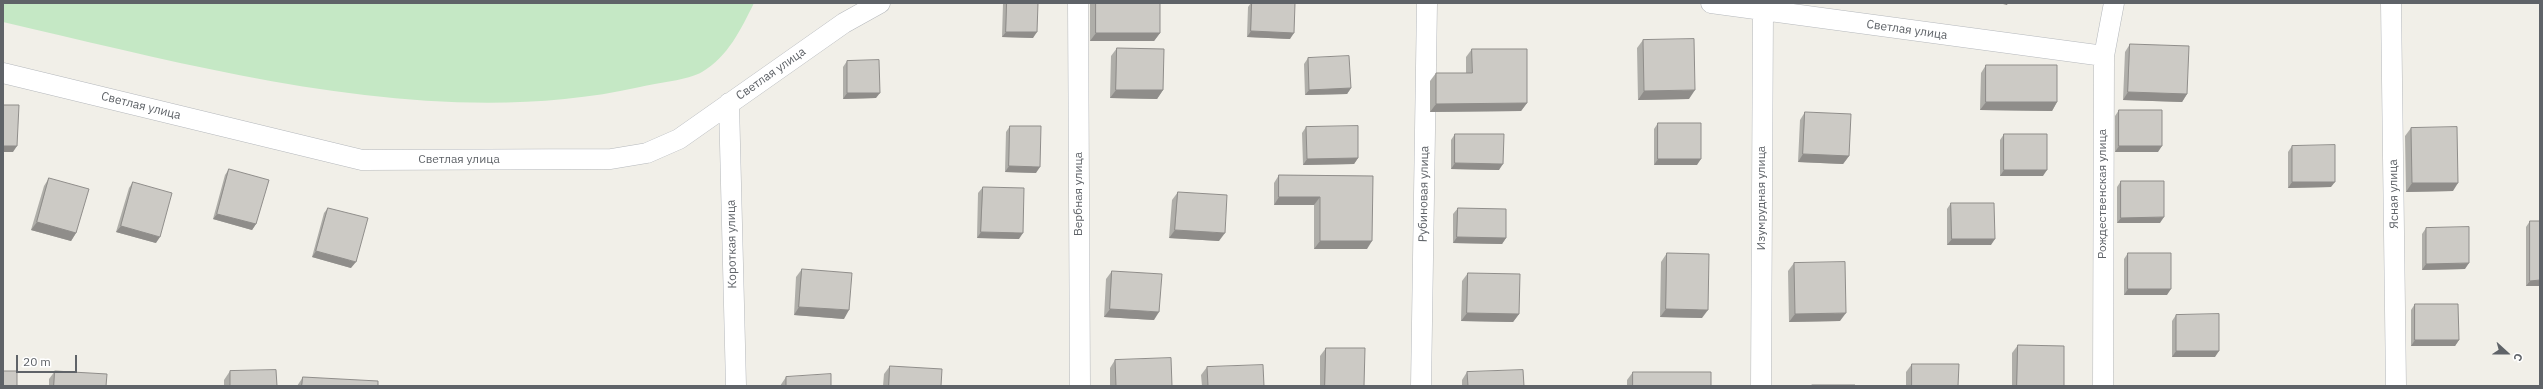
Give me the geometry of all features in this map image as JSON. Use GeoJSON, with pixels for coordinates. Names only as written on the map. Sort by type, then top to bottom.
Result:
{"type":"FeatureCollection","features":[{"type":"Feature","properties":{"kind":"street","name":"Светлая улица"},"geometry":{"type":"LineString","coordinates":[[3,73],[362,160],[611,159],[647,153],[679,139],[844,23],[880,3]]}},
{"type":"Feature","properties":{"kind":"street","name":"Вербная улица"},"geometry":{"type":"LineString","coordinates":[[1078,3],[1080,386]]}},
{"type":"Feature","properties":{"kind":"street","name":"Рубиновая улица"},"geometry":{"type":"LineString","coordinates":[[1421,386],[1426,3]]}},
{"type":"Feature","properties":{"kind":"street","name":"Светлая улица"},"geometry":{"type":"LineString","coordinates":[[1711,3],[2104,56]]}},
{"type":"Feature","properties":{"kind":"street","name":"Рождественская улица"},"geometry":{"type":"LineString","coordinates":[[2103,386],[2104,56],[2114,3]]}},
{"type":"Feature","properties":{"kind":"street","name":"Ясная улица"},"geometry":{"type":"LineString","coordinates":[[2391,3],[2396,386]]}},
{"type":"Feature","properties":{"kind":"street","name":"Изумрудная улица"},"geometry":{"type":"LineString","coordinates":[[1761,386],[1763,10]]}},
{"type":"Feature","properties":{"kind":"street","name":"Короткая улица"},"geometry":{"type":"LineString","coordinates":[[729,103],[736,386]]}},
{"type":"Feature","properties":{"kind":"green space"},"geometry":{"type":"Polygon","coordinates":[[[3,3],[754,3],[733,42],[719,59],[696,75],[640,87],[562,99],[482,103],[401,99],[320,89],[238,75],[3,22],[3,3]]]}},
{"type":"Feature","properties":{"kind":"building"},"geometry":{"type":"Polygon","coordinates":[[[1007,3],[1038,3],[1037,32],[1006,32],[1007,3]]]}},
{"type":"Feature","properties":{"kind":"building"},"geometry":{"type":"Polygon","coordinates":[[[1096,3],[1160,3],[1160,33],[1096,33],[1096,3]]]}},
{"type":"Feature","properties":{"kind":"building"},"geometry":{"type":"Polygon","coordinates":[[[1252,3],[1295,3],[1294,33],[1251,31],[1252,3]]]}},
{"type":"Feature","properties":{"kind":"building"},"geometry":{"type":"Polygon","coordinates":[[[1694,39],[1695,90],[1644,91],[1643,40],[1694,39]]]}},
{"type":"Feature","properties":{"kind":"building"},"geometry":{"type":"Polygon","coordinates":[[[2130,44],[2189,46],[2187,94],[2128,92],[2130,44]]]}},
{"type":"Feature","properties":{"kind":"building"},"geometry":{"type":"Polygon","coordinates":[[[1117,48],[1164,49],[1163,90],[1116,90],[1117,48]]]}},
{"type":"Feature","properties":{"kind":"building"},"geometry":{"type":"Polygon","coordinates":[[[1472,49],[1527,49],[1527,103],[1436,104],[1436,73],[1472,73],[1472,49]]]}},
{"type":"Feature","properties":{"kind":"building"},"geometry":{"type":"Polygon","coordinates":[[[1349,56],[1351,88],[1309,90],[1308,58],[1349,56]]]}},
{"type":"Feature","properties":{"kind":"building"},"geometry":{"type":"Polygon","coordinates":[[[879,60],[880,93],[847,93],[847,61],[879,60]]]}},
{"type":"Feature","properties":{"kind":"building"},"geometry":{"type":"Polygon","coordinates":[[[1986,65],[2057,65],[2057,102],[1986,102],[1986,65]]]}},
{"type":"Feature","properties":{"kind":"building"},"geometry":{"type":"Polygon","coordinates":[[[3,105],[19,105],[17,146],[3,146],[3,105]]]}},
{"type":"Feature","properties":{"kind":"building"},"geometry":{"type":"Polygon","coordinates":[[[2119,110],[2162,110],[2162,146],[2119,146],[2119,110]]]}},
{"type":"Feature","properties":{"kind":"building"},"geometry":{"type":"Polygon","coordinates":[[[1805,112],[1851,114],[1849,156],[1803,154],[1805,112]]]}},
{"type":"Feature","properties":{"kind":"building"},"geometry":{"type":"Polygon","coordinates":[[[1658,123],[1701,123],[1701,159],[1658,159],[1658,123]]]}},
{"type":"Feature","properties":{"kind":"building"},"geometry":{"type":"Polygon","coordinates":[[[1010,126],[1041,126],[1040,167],[1009,166],[1010,126]]]}},
{"type":"Feature","properties":{"kind":"building"},"geometry":{"type":"Polygon","coordinates":[[[1358,126],[1358,158],[1307,159],[1306,127],[1358,126]]]}},
{"type":"Feature","properties":{"kind":"building"},"geometry":{"type":"Polygon","coordinates":[[[2457,127],[2458,183],[2412,183],[2411,128],[2457,127]]]}},
{"type":"Feature","properties":{"kind":"building"},"geometry":{"type":"Polygon","coordinates":[[[1455,134],[1504,134],[1503,164],[1455,163],[1455,134]]]}},
{"type":"Feature","properties":{"kind":"building"},"geometry":{"type":"Polygon","coordinates":[[[2004,134],[2047,134],[2047,170],[2004,170],[2004,134]]]}},
{"type":"Feature","properties":{"kind":"building"},"geometry":{"type":"Polygon","coordinates":[[[2335,145],[2335,182],[2292,182],[2292,146],[2335,145]]]}},
{"type":"Feature","properties":{"kind":"building"},"geometry":{"type":"Polygon","coordinates":[[[229,169],[269,180],[256,224],[217,214],[229,169]]]}},
{"type":"Feature","properties":{"kind":"building"},"geometry":{"type":"Polygon","coordinates":[[[1279,175],[1373,176],[1372,241],[1320,241],[1320,197],[1279,197],[1279,175]]]}},
{"type":"Feature","properties":{"kind":"building"},"geometry":{"type":"Polygon","coordinates":[[[49,178],[89,189],[76,233],[37,222],[49,178]]]}},
{"type":"Feature","properties":{"kind":"building"},"geometry":{"type":"Polygon","coordinates":[[[2121,181],[2164,181],[2164,217],[2121,218],[2121,181]]]}},
{"type":"Feature","properties":{"kind":"building"},"geometry":{"type":"Polygon","coordinates":[[[133,182],[172,193],[160,237],[121,226],[133,182]]]}},
{"type":"Feature","properties":{"kind":"building"},"geometry":{"type":"Polygon","coordinates":[[[983,187],[1024,188],[1023,233],[981,232],[983,187]]]}},
{"type":"Feature","properties":{"kind":"building"},"geometry":{"type":"Polygon","coordinates":[[[1178,192],[1227,195],[1225,233],[1175,230],[1178,192]]]}},
{"type":"Feature","properties":{"kind":"building"},"geometry":{"type":"Polygon","coordinates":[[[1951,203],[1994,203],[1995,239],[1952,239],[1951,203]]]}},
{"type":"Feature","properties":{"kind":"building"},"geometry":{"type":"Polygon","coordinates":[[[328,208],[368,218],[356,262],[316,251],[328,208]]]}},
{"type":"Feature","properties":{"kind":"building"},"geometry":{"type":"Polygon","coordinates":[[[1458,208],[1506,209],[1506,238],[1457,237],[1458,208]]]}},
{"type":"Feature","properties":{"kind":"building"},"geometry":{"type":"Polygon","coordinates":[[[2530,221],[2540,221],[2540,280],[2530,281],[2530,221]]]}},
{"type":"Feature","properties":{"kind":"building"},"geometry":{"type":"Polygon","coordinates":[[[2469,227],[2469,263],[2426,264],[2426,228],[2469,227]]]}},
{"type":"Feature","properties":{"kind":"building"},"geometry":{"type":"Polygon","coordinates":[[[1667,253],[1709,254],[1708,310],[1666,309],[1667,253]]]}},
{"type":"Feature","properties":{"kind":"building"},"geometry":{"type":"Polygon","coordinates":[[[2128,253],[2171,253],[2171,289],[2128,289],[2128,253]]]}},
{"type":"Feature","properties":{"kind":"building"},"geometry":{"type":"Polygon","coordinates":[[[1845,262],[1846,313],[1795,314],[1794,263],[1845,262]]]}},
{"type":"Feature","properties":{"kind":"building"},"geometry":{"type":"Polygon","coordinates":[[[802,269],[852,273],[849,310],[799,307],[802,269]]]}},
{"type":"Feature","properties":{"kind":"building"},"geometry":{"type":"Polygon","coordinates":[[[1112,271],[1162,274],[1159,312],[1110,309],[1112,271]]]}},
{"type":"Feature","properties":{"kind":"building"},"geometry":{"type":"Polygon","coordinates":[[[1468,273],[1520,274],[1519,314],[1467,313],[1468,273]]]}},
{"type":"Feature","properties":{"kind":"building"},"geometry":{"type":"Polygon","coordinates":[[[2415,304],[2458,304],[2459,340],[2415,340],[2415,304]]]}},
{"type":"Feature","properties":{"kind":"building"},"geometry":{"type":"Polygon","coordinates":[[[2219,314],[2219,351],[2176,351],[2176,315],[2219,314]]]}},
{"type":"Feature","properties":{"kind":"building"},"geometry":{"type":"Polygon","coordinates":[[[2018,345],[2064,346],[2064,386],[2017,386],[2018,345]]]}},
{"type":"Feature","properties":{"kind":"building"},"geometry":{"type":"Polygon","coordinates":[[[1326,348],[1365,348],[1364,386],[1325,386],[1326,348]]]}},
{"type":"Feature","properties":{"kind":"building"},"geometry":{"type":"Polygon","coordinates":[[[1171,358],[1172,386],[1116,386],[1115,360],[1171,358]]]}},
{"type":"Feature","properties":{"kind":"building"},"geometry":{"type":"Polygon","coordinates":[[[1912,364],[1959,364],[1958,386],[1912,386],[1912,364]]]}},
{"type":"Feature","properties":{"kind":"building"},"geometry":{"type":"Polygon","coordinates":[[[1263,365],[1264,386],[1208,386],[1207,367],[1263,365]]]}},
{"type":"Feature","properties":{"kind":"building"},"geometry":{"type":"Polygon","coordinates":[[[890,366],[942,369],[941,386],[889,386],[890,366]]]}},
{"type":"Feature","properties":{"kind":"building"},"geometry":{"type":"Polygon","coordinates":[[[276,370],[277,386],[230,386],[230,371],[276,370]]]}},
{"type":"Feature","properties":{"kind":"building"},"geometry":{"type":"Polygon","coordinates":[[[1523,370],[1524,386],[1468,386],[1467,372],[1523,370]]]}},
{"type":"Feature","properties":{"kind":"building"},"geometry":{"type":"Polygon","coordinates":[[[3,371],[17,371],[17,386],[3,386],[3,371]]]}},
{"type":"Feature","properties":{"kind":"building"},"geometry":{"type":"Polygon","coordinates":[[[55,371],[107,374],[106,386],[54,386],[55,371]]]}},
{"type":"Feature","properties":{"kind":"building"},"geometry":{"type":"Polygon","coordinates":[[[1633,372],[1711,372],[1711,386],[1633,386],[1633,372]]]}},
{"type":"Feature","properties":{"kind":"building"},"geometry":{"type":"Polygon","coordinates":[[[831,374],[831,386],[786,386],[786,377],[831,374]]]}},
{"type":"Feature","properties":{"kind":"building"},"geometry":{"type":"Polygon","coordinates":[[[303,377],[378,381],[378,386],[302,386],[303,377]]]}},
{"type":"Feature","properties":{"kind":"building"},"geometry":{"type":"Polygon","coordinates":[[[1855,385],[1855,386],[1812,386],[1855,385]]]}}]}
